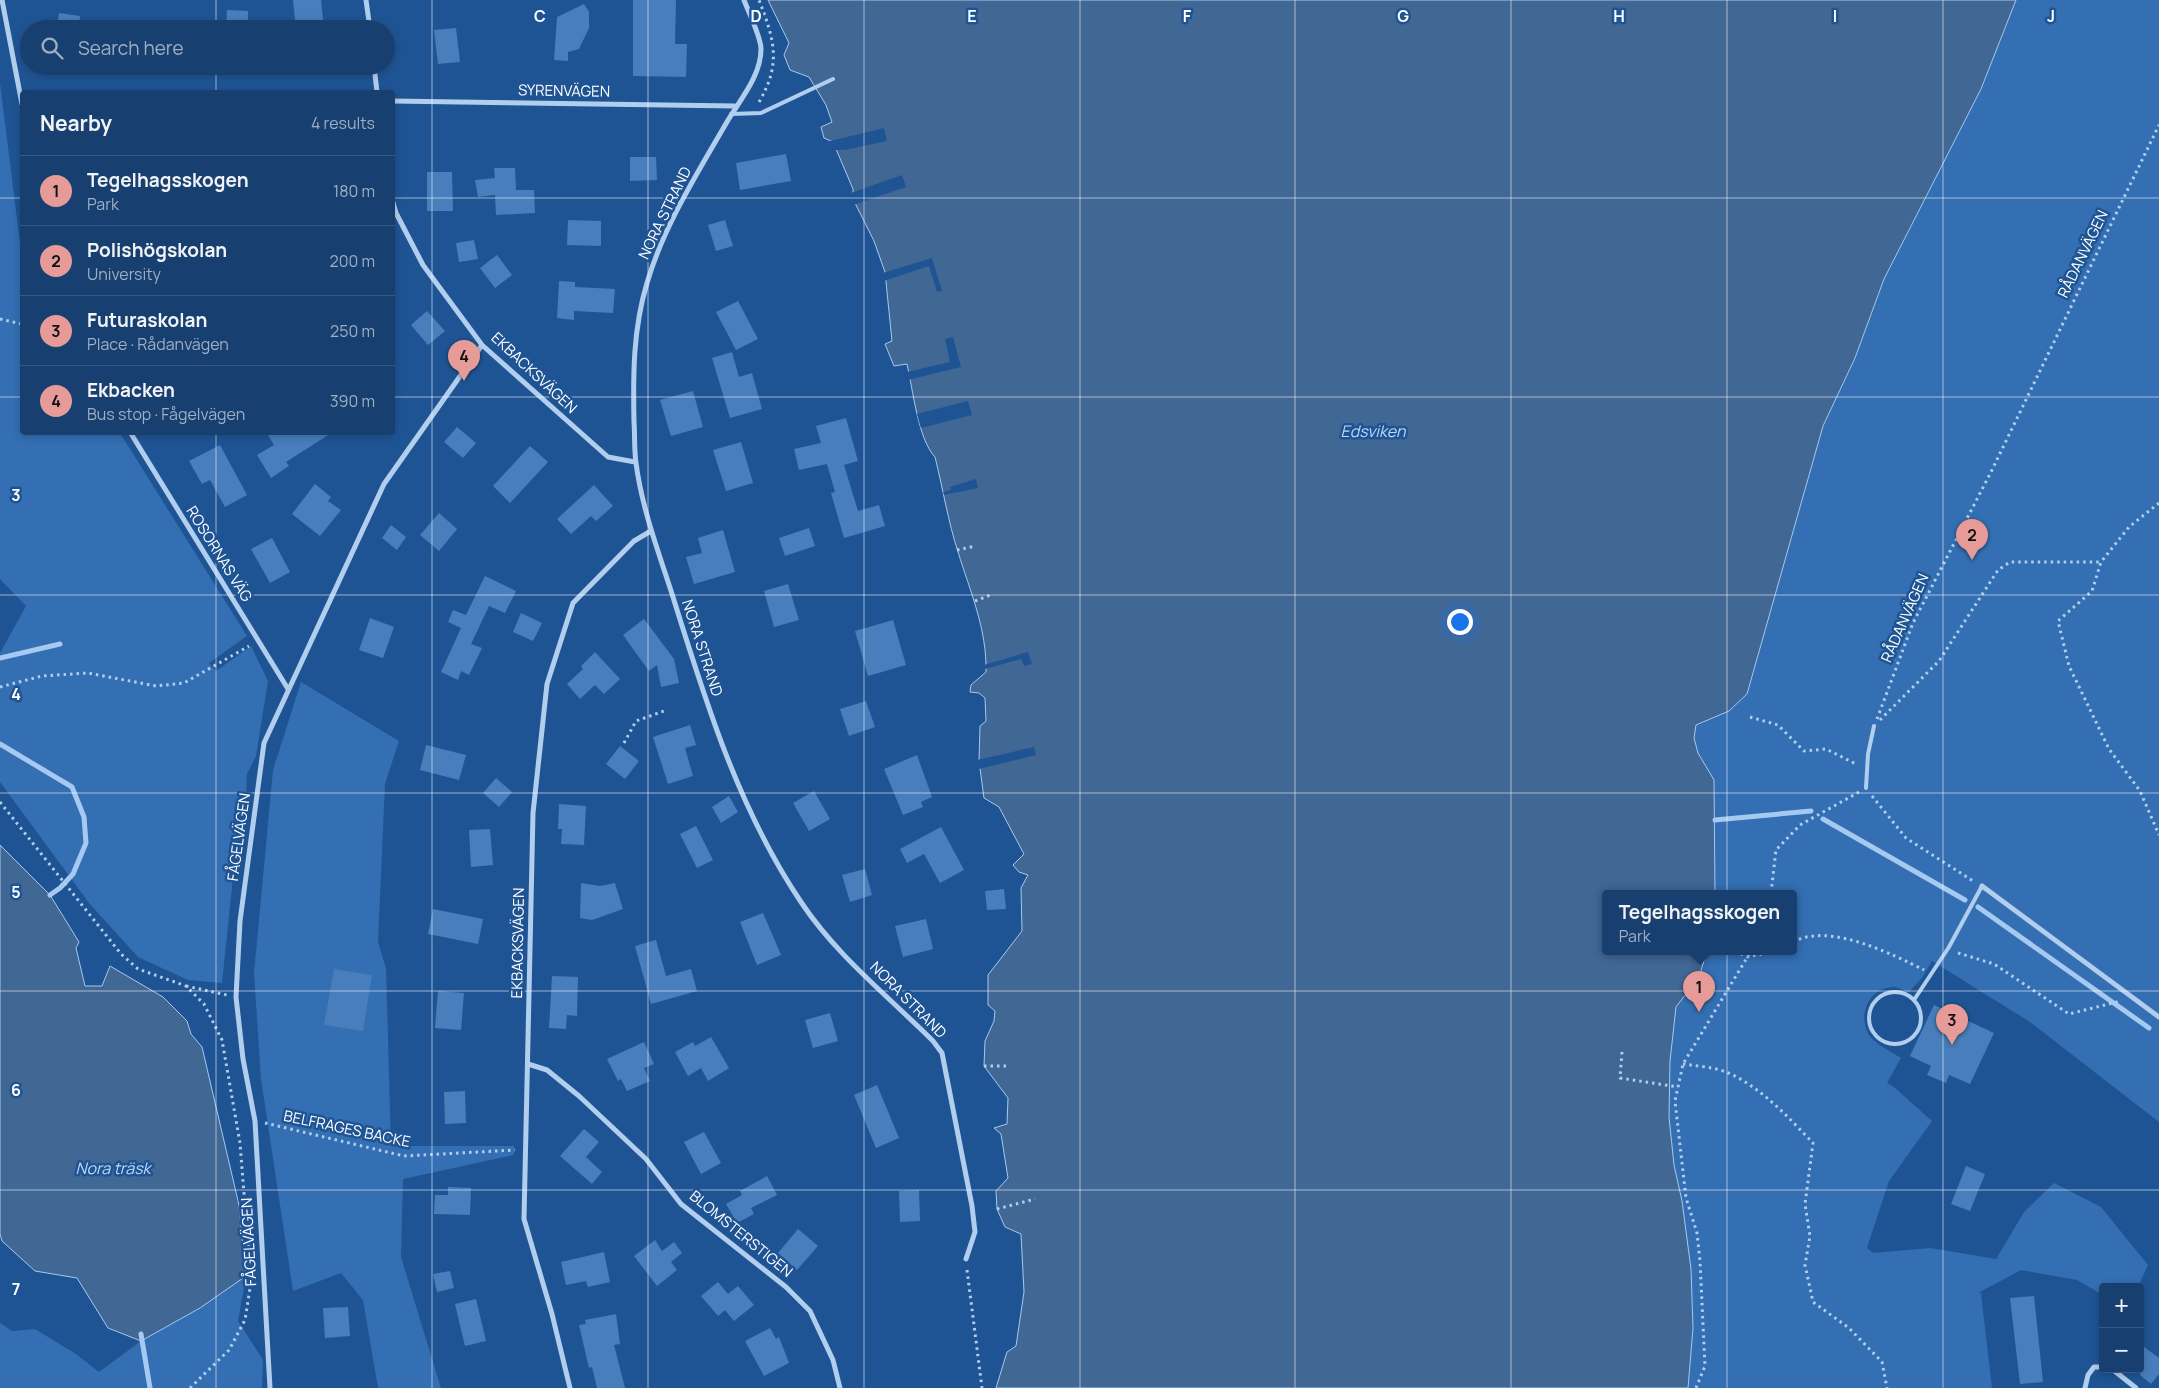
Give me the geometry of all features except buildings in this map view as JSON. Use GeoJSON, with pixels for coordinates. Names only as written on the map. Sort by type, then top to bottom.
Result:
{"type":"FeatureCollection","features":[{"type":"Feature","properties":{"kind":"street"},"geometry":{"type":"LineString","coordinates":[[2,0],[21,90]]}},
{"type":"Feature","properties":{"kind":"street"},"geometry":{"type":"LineString","coordinates":[[366,0],[369,20]]}},
{"type":"Feature","properties":{"kind":"street","name":"NORA STRAND"},"geometry":{"type":"LineString","coordinates":[[744,0],[762,48],[753,80],[735,106],[664,237],[646,284],[637,325],[633,374],[635,462],[651,531],[711,715],[729,764],[759,831],[801,903],[831,940],[933,1041],[942,1053],[972,1206],[975,1232],[966,1260]]}},
{"type":"Feature","properties":{"kind":"street"},"geometry":{"type":"LineString","coordinates":[[375,75],[377,90]]}},
{"type":"Feature","properties":{"kind":"street","name":"SYRENVÄGEN"},"geometry":{"type":"LineString","coordinates":[[395,101],[735,106]]}},
{"type":"Feature","properties":{"kind":"street","name":"EKBACKSVÄGEN"},"geometry":{"type":"LineString","coordinates":[[395,216],[423,265],[482,344],[608,456],[635,462]]}},
{"type":"Feature","properties":{"kind":"street","name":"FÅGELVÄGEN"},"geometry":{"type":"LineString","coordinates":[[270,1388],[255,1121],[243,1059],[236,997],[240,921],[264,743],[384,484],[482,344]]}},
{"type":"Feature","properties":{"kind":"street","name":"ROSORNAS VÄG"},"geometry":{"type":"LineString","coordinates":[[132,435],[169,499],[288,689]]}},
{"type":"Feature","properties":{"kind":"street","name":"EKBACKSVÄGEN"},"geometry":{"type":"LineString","coordinates":[[570,1388],[552,1314],[524,1219],[524,1150],[534,814],[547,684],[573,603],[634,541],[651,531]]}},
{"type":"Feature","properties":{"kind":"street"},"geometry":{"type":"LineString","coordinates":[[1982,886],[2159,1017]]}},
{"type":"Feature","properties":{"kind":"street","name":"BLOMSTERSTIGEN"},"geometry":{"type":"LineString","coordinates":[[528,1064],[547,1070],[579,1096],[646,1159],[681,1204],[786,1287],[810,1311],[833,1360],[840,1388]]}},
{"type":"Feature","properties":{"kind":"street"},"geometry":{"type":"LineString","coordinates":[[2085,1388],[2088,1375],[2094,1367],[2099,1368]]}},
{"type":"Feature","properties":{"kind":"street"},"geometry":{"type":"LineString","coordinates":[[2117,1373],[2136,1388]]}},
{"type":"Feature","properties":{"kind":"lane"},"geometry":{"type":"LineString","coordinates":[[731,114],[762,113],[796,94],[832,79]]}},
{"type":"Feature","properties":{"kind":"lane"},"geometry":{"type":"LineString","coordinates":[[1866,788],[1868,754],[1874,726]]}},
{"type":"Feature","properties":{"kind":"lane"},"geometry":{"type":"LineString","coordinates":[[1914,1000],[1948,950],[1982,886]]}},
{"type":"Feature","properties":{"kind":"lane"},"geometry":{"type":"LineString","coordinates":[[1894,992],[1904,993],[1914,1000],[1921,1016],[1920,1025],[1912,1037],[1898,1044],[1889,1044],[1874,1034],[1870,1026],[1869,1014],[1878,998],[1894,992]]}},
{"type":"Feature","properties":{"kind":"path"},"geometry":{"type":"LineString","coordinates":[[752,113],[766,85]]}},
{"type":"Feature","properties":{"kind":"path","name":"RÅDANVÄGEN"},"geometry":{"type":"LineString","coordinates":[[1874,726],[1913,623],[1991,472],[2159,125]]}},
{"type":"Feature","properties":{"kind":"path"},"geometry":{"type":"LineString","coordinates":[[0,319],[20,324]]}},
{"type":"Feature","properties":{"kind":"path"},"geometry":{"type":"LineString","coordinates":[[2159,503],[2129,527],[2101,562],[2092,591],[2058,620],[2069,666],[2109,749],[2140,791],[2159,836]]}},
{"type":"Feature","properties":{"kind":"path"},"geometry":{"type":"LineString","coordinates":[[957,550],[976,546]]}},
{"type":"Feature","properties":{"kind":"path"},"geometry":{"type":"LineString","coordinates":[[1874,726],[1939,661],[1998,570],[2010,562],[2101,562]]}},
{"type":"Feature","properties":{"kind":"path"},"geometry":{"type":"LineString","coordinates":[[975,601],[993,594]]}},
{"type":"Feature","properties":{"kind":"path"},"geometry":{"type":"LineString","coordinates":[[0,687],[42,676],[88,673],[156,686],[184,683],[238,651],[259,641]]}},
{"type":"Feature","properties":{"kind":"path"},"geometry":{"type":"LineString","coordinates":[[624,743],[636,721],[664,710]]}},
{"type":"Feature","properties":{"kind":"path"},"geometry":{"type":"LineString","coordinates":[[1750,716],[1778,725],[1804,751],[1826,749],[1856,764]]}},
{"type":"Feature","properties":{"kind":"path"},"geometry":{"type":"LineString","coordinates":[[1858,756],[1856,764],[1866,788],[1906,838],[1982,886]]}},
{"type":"Feature","properties":{"kind":"path"},"geometry":{"type":"LineString","coordinates":[[1771,890],[1776,850],[1800,826],[1866,788]]}},
{"type":"Feature","properties":{"kind":"path"},"geometry":{"type":"LineString","coordinates":[[0,802],[121,954],[138,969],[186,986],[236,997]]}},
{"type":"Feature","properties":{"kind":"path"},"geometry":{"type":"LineString","coordinates":[[1797,941],[1824,936],[1862,942],[1931,974]]}},
{"type":"Feature","properties":{"kind":"path"},"geometry":{"type":"LineString","coordinates":[[1948,950],[1994,964],[2069,1014],[2127,999]]}},
{"type":"Feature","properties":{"kind":"path"},"geometry":{"type":"LineString","coordinates":[[1743,955],[1747,957],[1757,955]]}},
{"type":"Feature","properties":{"kind":"path"},"geometry":{"type":"LineString","coordinates":[[1696,1388],[1705,1366],[1700,1261],[1697,1233],[1686,1198],[1675,1101],[1683,1064],[1747,957]]}},
{"type":"Feature","properties":{"kind":"path"},"geometry":{"type":"LineString","coordinates":[[186,986],[204,1004],[222,1040],[240,1142],[251,1282],[245,1320],[229,1350],[190,1388]]}},
{"type":"Feature","properties":{"kind":"path"},"geometry":{"type":"LineString","coordinates":[[1622,1052],[1620,1078],[1678,1087]]}},
{"type":"Feature","properties":{"kind":"path"},"geometry":{"type":"LineString","coordinates":[[1683,1064],[1725,1071],[1751,1086],[1785,1113],[1814,1144],[1805,1204],[1810,1236],[1805,1265],[1814,1302],[1849,1328],[1882,1362],[1887,1388]]}},
{"type":"Feature","properties":{"kind":"path"},"geometry":{"type":"LineString","coordinates":[[984,1066],[1008,1066]]}},
{"type":"Feature","properties":{"kind":"path","name":"BELFRAGES BACKE"},"geometry":{"type":"LineString","coordinates":[[255,1121],[404,1156],[524,1150]]}},
{"type":"Feature","properties":{"kind":"path"},"geometry":{"type":"LineString","coordinates":[[997,1209],[1035,1199]]}},
{"type":"Feature","properties":{"kind":"path"},"geometry":{"type":"LineString","coordinates":[[966,1260],[982,1388]]}},
{"type":"Feature","properties":{"kind":"shaded area"},"geometry":{"type":"Polygon","coordinates":[[[2016,0],[2159,0],[2159,1122],[2030,1022],[1932,961],[1922,978],[1909,992],[1896,987],[1885,988],[1872,997],[1865,1011],[1864,1019],[1869,1035],[1879,1045],[1901,1058],[1887,1083],[1932,1121],[1889,1181],[1867,1248],[1873,1253],[1930,1248],[1996,1259],[2024,1212],[2054,1183],[2101,1207],[2148,1265],[2140,1283],[2099,1283],[2099,1293],[2077,1280],[2021,1270],[1978,1293],[1981,1293],[1992,1388],[1488,1388],[1593,629],[1746,695],[1823,426],[1855,358],[1884,279],[1981,89],[2016,0]]]}},
{"type":"Feature","properties":{"kind":"shaded area"},"geometry":{"type":"Polygon","coordinates":[[[0,83],[20,243],[20,435],[121,435],[247,636],[209,663],[216,671],[251,646],[268,681],[256,756],[247,774],[246,799],[233,878],[222,983],[188,980],[138,957],[89,903],[0,782],[0,653],[26,606],[0,579],[0,83]]]}},
{"type":"Feature","properties":{"kind":"shaded area"},"geometry":{"type":"Polygon","coordinates":[[[301,682],[399,741],[385,784],[378,942],[386,968],[391,1146],[514,1146],[514,1155],[403,1179],[401,1257],[441,1388],[378,1388],[363,1300],[341,1273],[293,1291],[261,1079],[254,973],[273,770],[301,682]]]}},
{"type":"Feature","properties":{"kind":"shaded area"},"geometry":{"type":"Polygon","coordinates":[[[246,1276],[238,1321],[263,1360],[262,1388],[0,1388],[0,1323],[12,1331],[35,1329],[76,1354],[99,1372],[141,1341],[201,1307],[246,1276]]]}},
{"type":"Feature","properties":{"kind":"water","name":"Edsviken"},"geometry":{"type":"Polygon","coordinates":[[[768,0],[2016,0],[1981,89],[1884,279],[1855,358],[1823,426],[1747,694],[1729,711],[1696,725],[1694,738],[1698,753],[1714,780],[1715,890],[1602,890],[1602,955],[1706,955],[1699,977],[1676,1007],[1670,1061],[1669,1117],[1674,1165],[1682,1201],[1691,1269],[1693,1328],[1688,1388],[996,1388],[1007,1352],[1016,1346],[1024,1292],[1021,1234],[1005,1227],[997,1209],[996,1191],[1008,1178],[1001,1134],[994,1128],[1007,1124],[1008,1098],[984,1066],[985,1041],[994,1021],[995,1011],[988,1005],[988,975],[1022,931],[1021,888],[1028,875],[1019,872],[1013,865],[1024,854],[999,807],[984,798],[979,761],[980,726],[986,721],[985,698],[979,693],[970,692],[971,685],[986,672],[986,656],[981,625],[951,529],[935,457],[924,439],[920,427],[907,364],[894,366],[885,344],[892,341],[885,272],[874,241],[853,199],[853,189],[833,142],[824,138],[821,127],[832,122],[826,105],[809,77],[790,70],[784,55],[789,43],[768,0]]]}},
{"type":"Feature","properties":{"kind":"water","name":"Nora träsk"},"geometry":{"type":"Polygon","coordinates":[[[0,845],[50,895],[79,942],[76,948],[85,986],[102,986],[110,966],[163,997],[187,1021],[191,1034],[202,1047],[239,1205],[246,1276],[200,1308],[141,1341],[108,1328],[77,1278],[35,1271],[2,1241],[0,1234],[0,845]]]}},
{"type":"Feature","properties":{"kind":"pier"},"geometry":{"type":"Polygon","coordinates":[[[884,128],[887,141],[845,150],[834,150],[831,144],[826,142],[884,128]]]}},
{"type":"Feature","properties":{"kind":"pier"},"geometry":{"type":"Polygon","coordinates":[[[902,175],[906,187],[853,205],[851,193],[902,175]]]}},
{"type":"Feature","properties":{"kind":"pier"},"geometry":{"type":"Polygon","coordinates":[[[932,258],[942,291],[937,292],[929,266],[884,281],[883,273],[932,258]]]}},
{"type":"Feature","properties":{"kind":"pier"},"geometry":{"type":"Polygon","coordinates":[[[953,337],[961,367],[908,380],[907,372],[950,362],[945,339],[953,337]]]}},
{"type":"Feature","properties":{"kind":"pier"},"geometry":{"type":"Polygon","coordinates":[[[968,401],[972,415],[921,428],[917,414],[968,401]]]}},
{"type":"Feature","properties":{"kind":"pier"},"geometry":{"type":"Polygon","coordinates":[[[976,479],[978,488],[944,495],[943,492],[951,490],[950,487],[976,479]]]}},
{"type":"Feature","properties":{"kind":"pier"},"geometry":{"type":"Polygon","coordinates":[[[1028,652],[1032,664],[1024,666],[1021,659],[985,669],[984,665],[1028,652]]]}},
{"type":"Feature","properties":{"kind":"pier"},"geometry":{"type":"Polygon","coordinates":[[[1034,747],[1036,755],[979,769],[977,760],[1034,747]]]}},
{"type":"Feature","properties":{"kind":"waterway"},"geometry":{"type":"LineString","coordinates":[[0,658],[60,644]]}},
{"type":"Feature","properties":{"kind":"waterway"},"geometry":{"type":"LineString","coordinates":[[0,744],[72,787],[84,817],[86,843],[73,874],[60,888],[50,895]]}},
{"type":"Feature","properties":{"kind":"waterway"},"geometry":{"type":"LineString","coordinates":[[1715,820],[1811,811]]}},
{"type":"Feature","properties":{"kind":"waterway"},"geometry":{"type":"LineString","coordinates":[[1823,819],[1965,900]]}},
{"type":"Feature","properties":{"kind":"waterway"},"geometry":{"type":"LineString","coordinates":[[1978,907],[2149,1028]]}},
{"type":"Feature","properties":{"kind":"waterway"},"geometry":{"type":"LineString","coordinates":[[141,1334],[150,1388]]}},
{"type":"Feature","properties":{"kind":"place","name":"Ekbacken"},"geometry":{"type":"Point","coordinates":[464,381]}},
{"type":"Feature","properties":{"kind":"place","name":"Polishögskolan"},"geometry":{"type":"Point","coordinates":[1972,560]}},
{"type":"Feature","properties":{"kind":"place","name":"Tegelhagsskogen"},"geometry":{"type":"Point","coordinates":[1699,1012]}},
{"type":"Feature","properties":{"kind":"place","name":"Futuraskolan"},"geometry":{"type":"Point","coordinates":[1952,1045]}}]}
